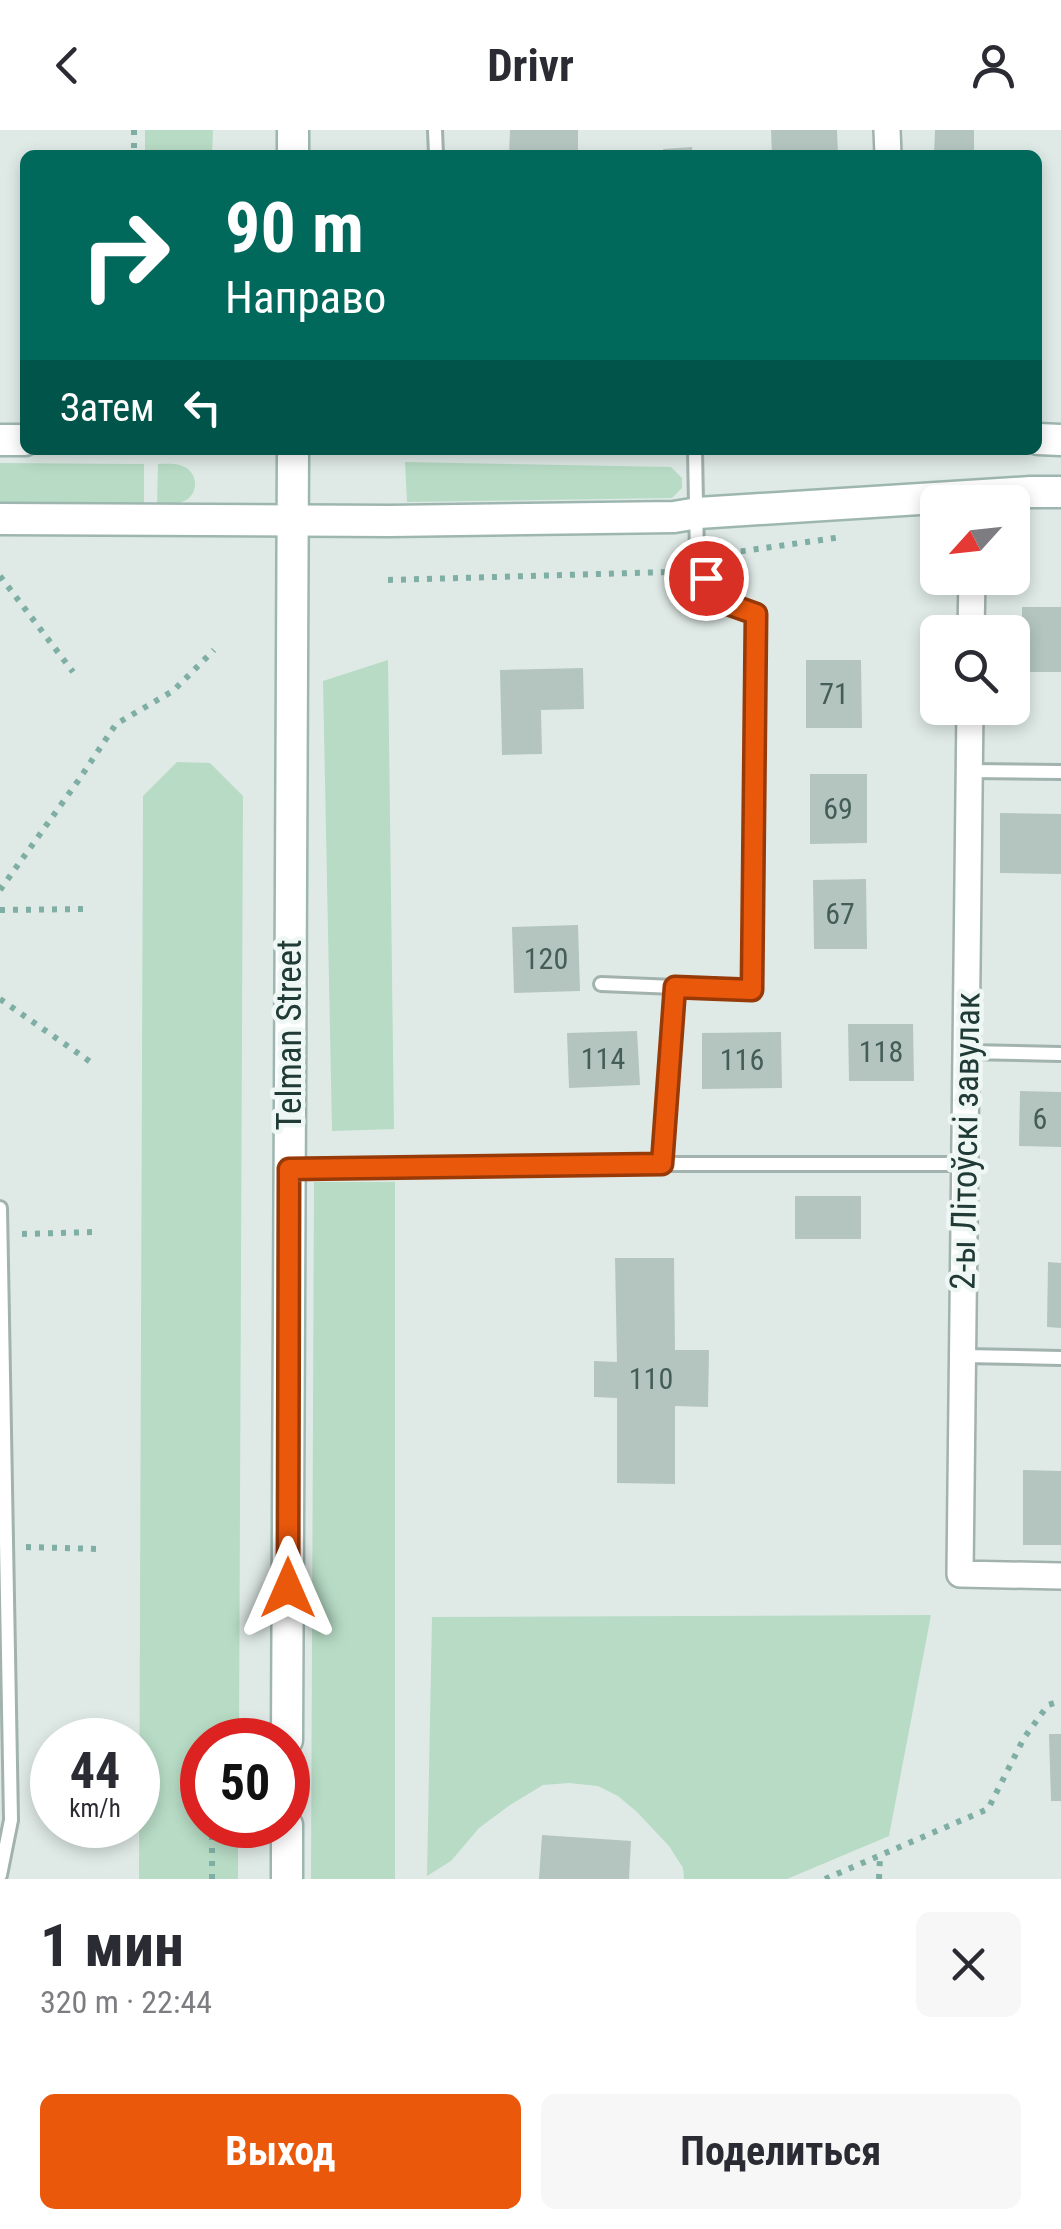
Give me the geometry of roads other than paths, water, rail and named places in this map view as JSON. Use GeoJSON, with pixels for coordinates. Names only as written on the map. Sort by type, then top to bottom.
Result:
{"type":"FeatureCollection","features":[{"type":"Feature","properties":{"kind":"main road","name":"Telman Street"},"geometry":{"type":"LineString","coordinates":[[287,1718],[293,455]]}},
{"type":"Feature","properties":{"kind":"main road"},"geometry":{"type":"LineString","coordinates":[[1030,494],[1061,492]]}},
{"type":"Feature","properties":{"kind":"main road"},"geometry":{"type":"LineString","coordinates":[[0,518],[293,521],[674,517],[920,502]]}},
{"type":"Feature","properties":{"kind":"main road"},"geometry":{"type":"LineString","coordinates":[[287,1848],[287,1879]]}},
{"type":"Feature","properties":{"kind":"street","name":"2-ы Літоўскі завулак"},"geometry":{"type":"LineString","coordinates":[[970,725],[960,1574],[1061,1576]]}},
{"type":"Feature","properties":{"kind":"lane"},"geometry":{"type":"LineString","coordinates":[[601,984],[752,990],[756,614],[714,599],[697,557],[695,455]]}},
{"type":"Feature","properties":{"kind":"lane"},"geometry":{"type":"LineString","coordinates":[[969,771],[1061,772]]}},
{"type":"Feature","properties":{"kind":"lane"},"geometry":{"type":"LineString","coordinates":[[662,1164],[675,987]]}},
{"type":"Feature","properties":{"kind":"lane"},"geometry":{"type":"LineString","coordinates":[[966,1052],[1061,1054]]}},
{"type":"Feature","properties":{"kind":"lane"},"geometry":{"type":"LineString","coordinates":[[289,1169],[965,1164]]}},
{"type":"Feature","properties":{"kind":"lane"},"geometry":{"type":"LineString","coordinates":[[0,1208],[6,1547],[3,1582],[11,1820],[0,1875]]}},
{"type":"Feature","properties":{"kind":"lane"},"geometry":{"type":"LineString","coordinates":[[963,1356],[1061,1358]]}}]}
